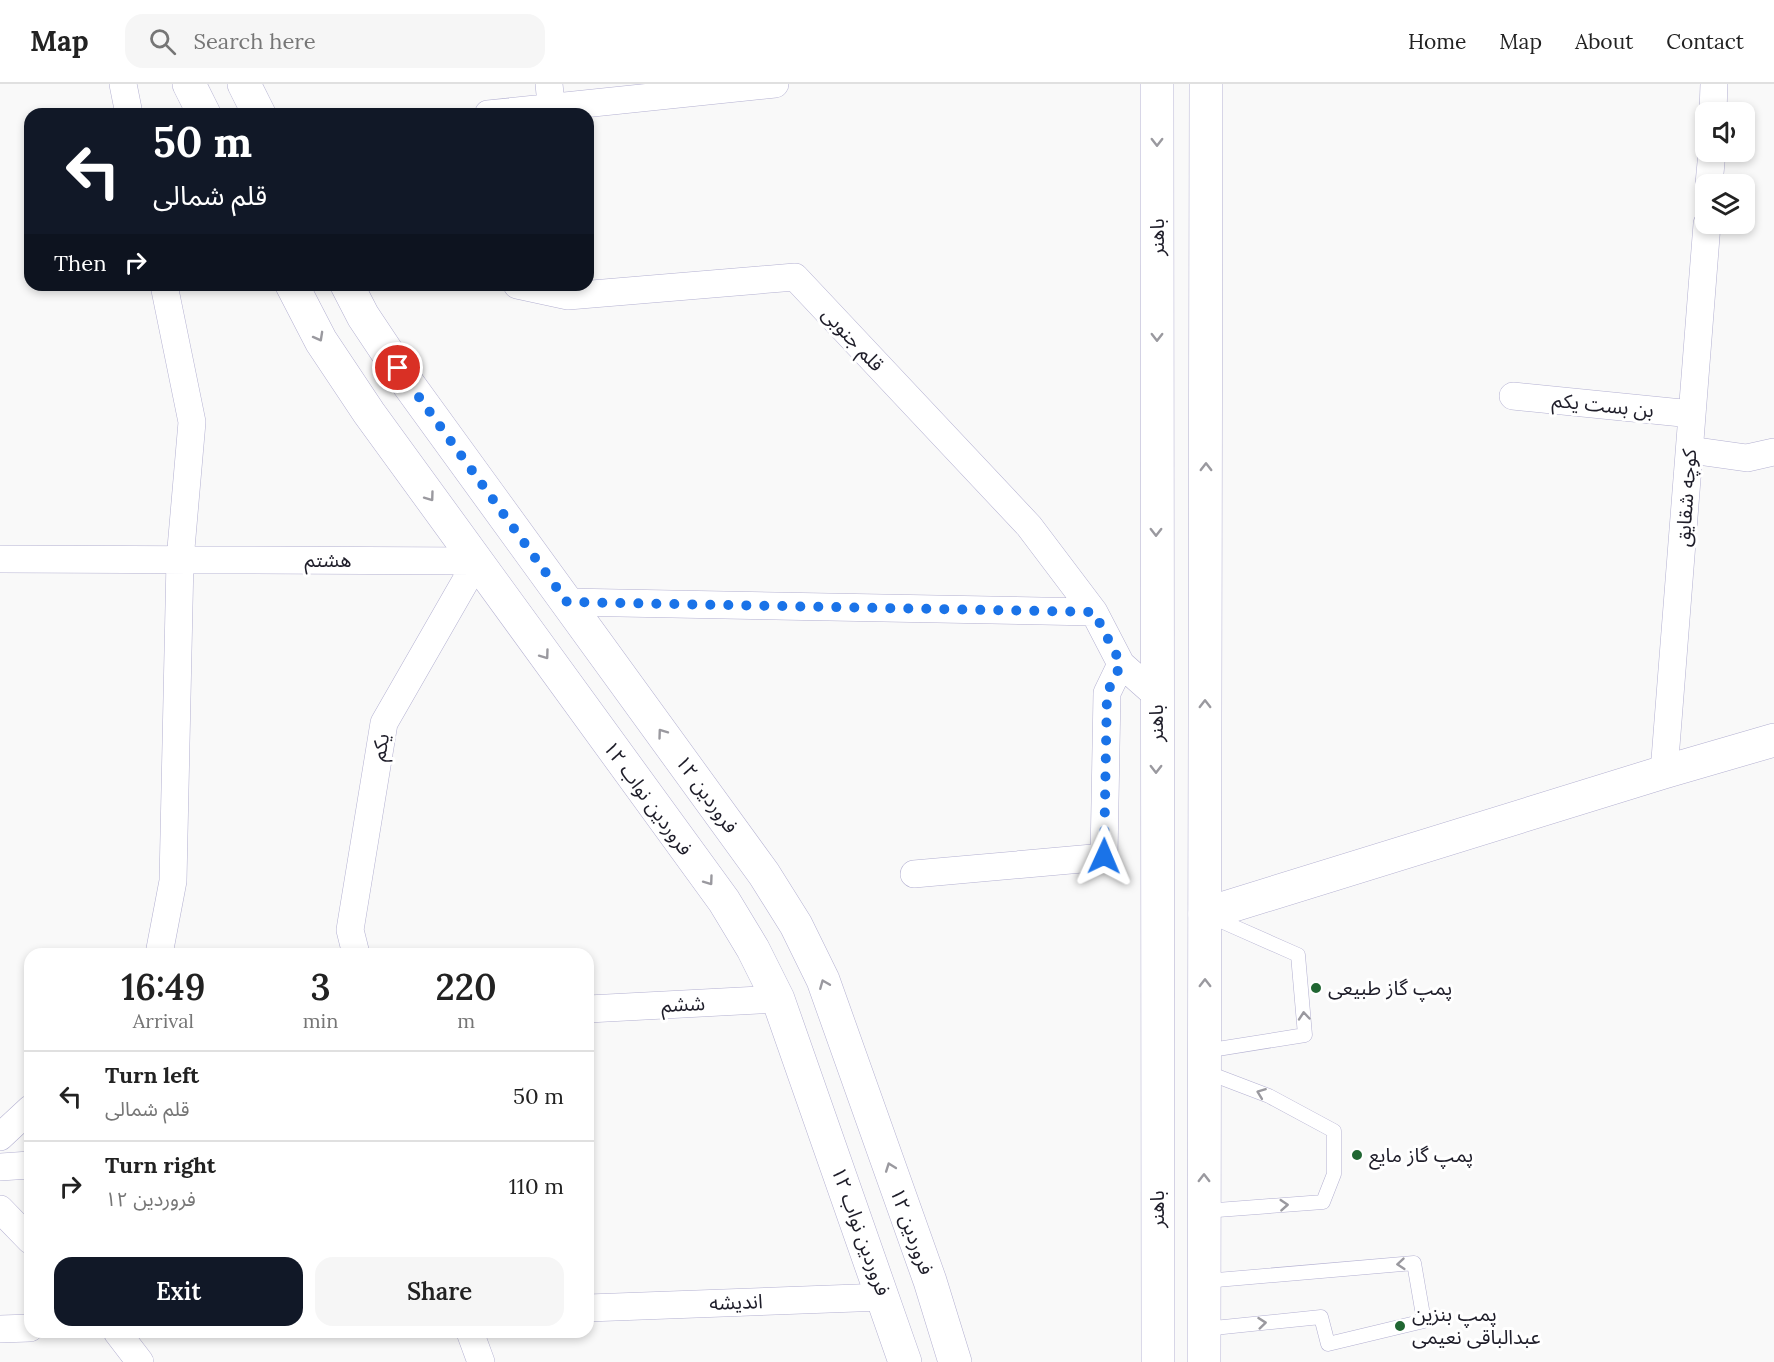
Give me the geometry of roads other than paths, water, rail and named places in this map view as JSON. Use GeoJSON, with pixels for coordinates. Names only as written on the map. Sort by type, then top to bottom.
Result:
{"type":"FeatureCollection","features":[{"type":"Feature","properties":{"kind":"main road"},"geometry":{"type":"LineString","coordinates":[[189,84],[201,108]]}},
{"type":"Feature","properties":{"kind":"main road"},"geometry":{"type":"LineString","coordinates":[[244,84],[256,108]]}},
{"type":"Feature","properties":{"kind":"main road","name":"باهنر"},"geometry":{"type":"LineString","coordinates":[[1157,84],[1158,1362]]}},
{"type":"Feature","properties":{"kind":"main road"},"geometry":{"type":"LineString","coordinates":[[1204,1362],[1206,84]]}},
{"type":"Feature","properties":{"kind":"main road","name":"۱۲ فروردین نواب"},"geometry":{"type":"LineString","coordinates":[[295,291],[321,341],[357,395],[724,901],[753,949],[778,999],[905,1362]]}},
{"type":"Feature","properties":{"kind":"main road","name":"۱۲ فروردین"},"geometry":{"type":"LineString","coordinates":[[350,291],[363,316],[410,385],[764,874],[796,926],[823,980],[930,1281],[955,1362]]}},
{"type":"Feature","properties":{"kind":"main road"},"geometry":{"type":"LineString","coordinates":[[1205,914],[1774,740]]}},
{"type":"Feature","properties":{"kind":"main road"},"geometry":{"type":"LineString","coordinates":[[884,1297],[930,1281]]}},
{"type":"Feature","properties":{"kind":"street"},"geometry":{"type":"LineString","coordinates":[[123,84],[128,108]]}},
{"type":"Feature","properties":{"kind":"street"},"geometry":{"type":"LineString","coordinates":[[520,108],[551,102],[775,84]]}},
{"type":"Feature","properties":{"kind":"street"},"geometry":{"type":"LineString","coordinates":[[1713,102],[1714,84]]}},
{"type":"Feature","properties":{"kind":"street","name":"کوچه شقایق"},"geometry":{"type":"LineString","coordinates":[[1664,772],[1706,234]]}},
{"type":"Feature","properties":{"kind":"street","name":"قلم جنوبی"},"geometry":{"type":"LineString","coordinates":[[594,288],[795,277],[1029,526],[1094,612]]}},
{"type":"Feature","properties":{"kind":"street"},"geometry":{"type":"LineString","coordinates":[[160,948],[173,881],[180,560],[192,422],[165,291]]}},
{"type":"Feature","properties":{"kind":"street","name":"بن بست یکم"},"geometry":{"type":"LineString","coordinates":[[1513,396],[1692,414]]}},
{"type":"Feature","properties":{"kind":"street"},"geometry":{"type":"LineString","coordinates":[[1690,450],[1747,458],[1774,452]]}},
{"type":"Feature","properties":{"kind":"street","name":"هشتم"},"geometry":{"type":"LineString","coordinates":[[0,559],[477,561]]}},
{"type":"Feature","properties":{"kind":"street","name":"یکم"},"geometry":{"type":"LineString","coordinates":[[354,948],[350,930],[384,723],[477,561]]}},
{"type":"Feature","properties":{"kind":"street"},"geometry":{"type":"LineString","coordinates":[[567,602],[1094,612],[1121,664],[1156,695]]}},
{"type":"Feature","properties":{"kind":"street"},"geometry":{"type":"LineString","coordinates":[[914,874],[1104,856],[1107,693],[1121,664]]}},
{"type":"Feature","properties":{"kind":"street","name":"ششم"},"geometry":{"type":"LineString","coordinates":[[594,1009],[778,999]]}},
{"type":"Feature","properties":{"kind":"street"},"geometry":{"type":"LineString","coordinates":[[0,1137],[24,1115]]}},
{"type":"Feature","properties":{"kind":"street"},"geometry":{"type":"LineString","coordinates":[[0,1167],[24,1165]]}},
{"type":"Feature","properties":{"kind":"street"},"geometry":{"type":"LineString","coordinates":[[0,1209],[24,1234]]}},
{"type":"Feature","properties":{"kind":"street","name":"اندیشه"},"geometry":{"type":"LineString","coordinates":[[594,1308],[884,1297]]}},
{"type":"Feature","properties":{"kind":"street"},"geometry":{"type":"LineString","coordinates":[[0,1329],[24,1328]]}},
{"type":"Feature","properties":{"kind":"street"},"geometry":{"type":"LineString","coordinates":[[122,1338],[140,1362]]}},
{"type":"Feature","properties":{"kind":"street"},"geometry":{"type":"LineString","coordinates":[[472,1338],[481,1362]]}},
{"type":"Feature","properties":{"kind":"lane"},"geometry":{"type":"LineString","coordinates":[[1205,914],[1298,955],[1305,1035],[1205,1061]]}},
{"type":"Feature","properties":{"kind":"lane"},"geometry":{"type":"LineString","coordinates":[[1204,1211],[1323,1202],[1334,1174],[1334,1131],[1205,1061]]}},
{"type":"Feature","properties":{"kind":"lane"},"geometry":{"type":"LineString","coordinates":[[1204,1281],[1414,1263],[1424,1321],[1328,1344],[1321,1317],[1204,1329]]}},
{"type":"Feature","properties":{"kind":"place","name":"پمپ گاز طبیعی"},"geometry":{"type":"Point","coordinates":[1316,988]}},
{"type":"Feature","properties":{"kind":"place","name":"پمپ گاز مایع"},"geometry":{"type":"Point","coordinates":[1357,1155]}},
{"type":"Feature","properties":{"kind":"place","name":"پمپ بنزین عبدالباقی نعیمی"},"geometry":{"type":"Point","coordinates":[1400,1326]}}]}
